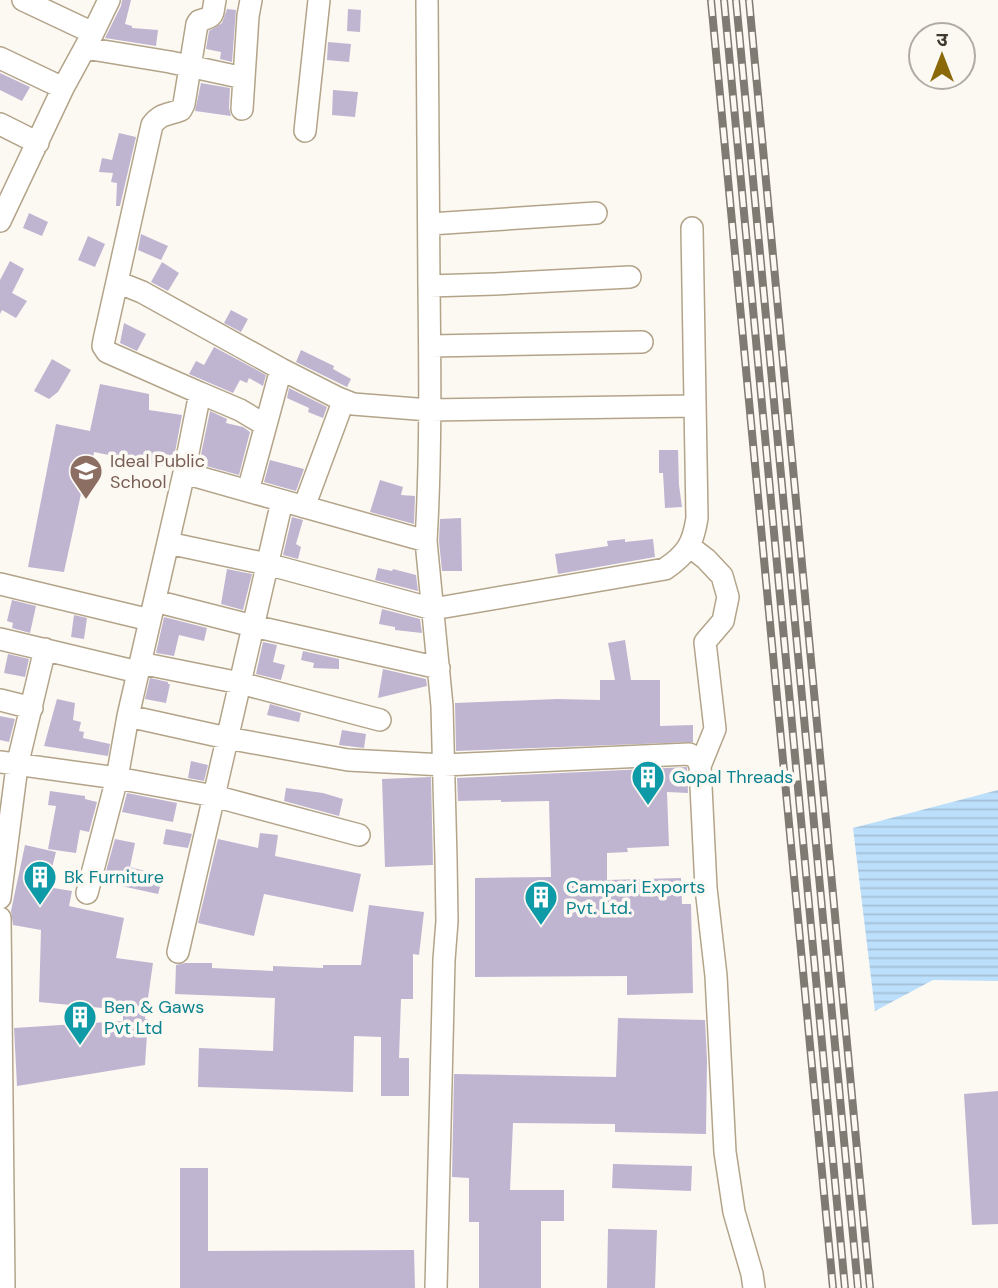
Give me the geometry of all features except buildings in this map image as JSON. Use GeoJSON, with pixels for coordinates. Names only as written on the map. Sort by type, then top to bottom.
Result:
{"type":"FeatureCollection","features":[{"type":"Feature","properties":{"kind":"street"},"geometry":{"type":"LineString","coordinates":[[23,0],[89,41],[244,78]]}},
{"type":"Feature","properties":{"kind":"street"},"geometry":{"type":"LineString","coordinates":[[0,221],[8,185],[37,143],[109,0]]}},
{"type":"Feature","properties":{"kind":"street"},"geometry":{"type":"LineString","coordinates":[[215,0],[212,16],[197,24],[181,110],[157,118],[152,125],[103,346],[107,352],[240,410],[265,425]]}},
{"type":"Feature","properties":{"kind":"street"},"geometry":{"type":"LineString","coordinates":[[242,109],[251,0]]}},
{"type":"Feature","properties":{"kind":"street"},"geometry":{"type":"LineString","coordinates":[[305,131],[319,0]]}},
{"type":"Feature","properties":{"kind":"street"},"geometry":{"type":"LineString","coordinates":[[427,0],[431,346],[430,472],[426,541],[442,706],[447,921],[436,1288]]}},
{"type":"Feature","properties":{"kind":"street"},"geometry":{"type":"LineString","coordinates":[[0,58],[63,88]]}},
{"type":"Feature","properties":{"kind":"street"},"geometry":{"type":"LineString","coordinates":[[0,124],[37,143]]}},
{"type":"Feature","properties":{"kind":"street"},"geometry":{"type":"LineString","coordinates":[[430,224],[596,213]]}},
{"type":"Feature","properties":{"kind":"street"},"geometry":{"type":"LineString","coordinates":[[168,543],[267,564],[433,609],[665,569],[678,560],[689,546],[694,538],[697,518],[692,228]]}},
{"type":"Feature","properties":{"kind":"street"},"geometry":{"type":"LineString","coordinates":[[429,286],[630,277]]}},
{"type":"Feature","properties":{"kind":"street"},"geometry":{"type":"LineString","coordinates":[[117,282],[157,300],[281,369],[353,404],[429,410],[694,405]]}},
{"type":"Feature","properties":{"kind":"street"},"geometry":{"type":"LineString","coordinates":[[431,346],[642,342]]}},
{"type":"Feature","properties":{"kind":"street"},"geometry":{"type":"LineString","coordinates":[[248,491],[281,369]]}},
{"type":"Feature","properties":{"kind":"street"},"geometry":{"type":"LineString","coordinates":[[88,893],[117,778],[128,716],[200,393]]}},
{"type":"Feature","properties":{"kind":"street"},"geometry":{"type":"LineString","coordinates":[[304,507],[345,401]]}},
{"type":"Feature","properties":{"kind":"street"},"geometry":{"type":"LineString","coordinates":[[184,473],[426,541]]}},
{"type":"Feature","properties":{"kind":"street"},"geometry":{"type":"LineString","coordinates":[[178,952],[282,501]]}},
{"type":"Feature","properties":{"kind":"street"},"geometry":{"type":"LineString","coordinates":[[689,546],[722,576],[728,597],[723,621],[705,642],[715,729],[700,766]]}},
{"type":"Feature","properties":{"kind":"street"},"geometry":{"type":"LineString","coordinates":[[0,584],[253,626],[439,668]]}},
{"type":"Feature","properties":{"kind":"street"},"geometry":{"type":"LineString","coordinates":[[0,639],[139,667],[240,683],[380,720]]}},
{"type":"Feature","properties":{"kind":"street"},"geometry":{"type":"LineString","coordinates":[[0,898],[9,764],[32,708],[45,649]]}},
{"type":"Feature","properties":{"kind":"street"},"geometry":{"type":"LineString","coordinates":[[0,700],[32,708]]}},
{"type":"Feature","properties":{"kind":"street"},"geometry":{"type":"LineString","coordinates":[[128,716],[227,738],[348,760],[444,765],[689,754],[697,758],[700,766],[706,888],[716,976],[725,1152],[734,1212],[754,1288]]}},
{"type":"Feature","properties":{"kind":"street"},"geometry":{"type":"LineString","coordinates":[[9,764],[117,778],[214,796],[359,835]]}},
{"type":"Feature","properties":{"kind":"street"},"geometry":{"type":"LineString","coordinates":[[0,918],[4,1288]]}},
{"type":"Feature","properties":{"kind":"water"},"geometry":{"type":"Polygon","coordinates":[[[998,790],[998,981],[933,980],[875,1011],[853,828],[998,790]]]}},
{"type":"Feature","properties":{"kind":"railway"},"geometry":{"type":"LineString","coordinates":[[711,0],[833,1288]]}},
{"type":"Feature","properties":{"kind":"railway"},"geometry":{"type":"LineString","coordinates":[[724,0],[845,1288]]}},
{"type":"Feature","properties":{"kind":"railway"},"geometry":{"type":"LineString","coordinates":[[736,0],[858,1288]]}},
{"type":"Feature","properties":{"kind":"railway"},"geometry":{"type":"LineString","coordinates":[[749,0],[870,1288]]}},
{"type":"Feature","properties":{"kind":"place","name":"Ideal Public School"},"geometry":{"type":"Point","coordinates":[86,501]}},
{"type":"Feature","properties":{"kind":"place","name":"Gopal Threads"},"geometry":{"type":"Point","coordinates":[648,807]}},
{"type":"Feature","properties":{"kind":"place","name":"Bk Furniture"},"geometry":{"type":"Point","coordinates":[40,907]}},
{"type":"Feature","properties":{"kind":"place","name":"Campari Exports Pvt. Ltd."},"geometry":{"type":"Point","coordinates":[541,927]}},
{"type":"Feature","properties":{"kind":"place","name":"Ben & Gaws Pvt Ltd"},"geometry":{"type":"Point","coordinates":[80,1047]}}]}
